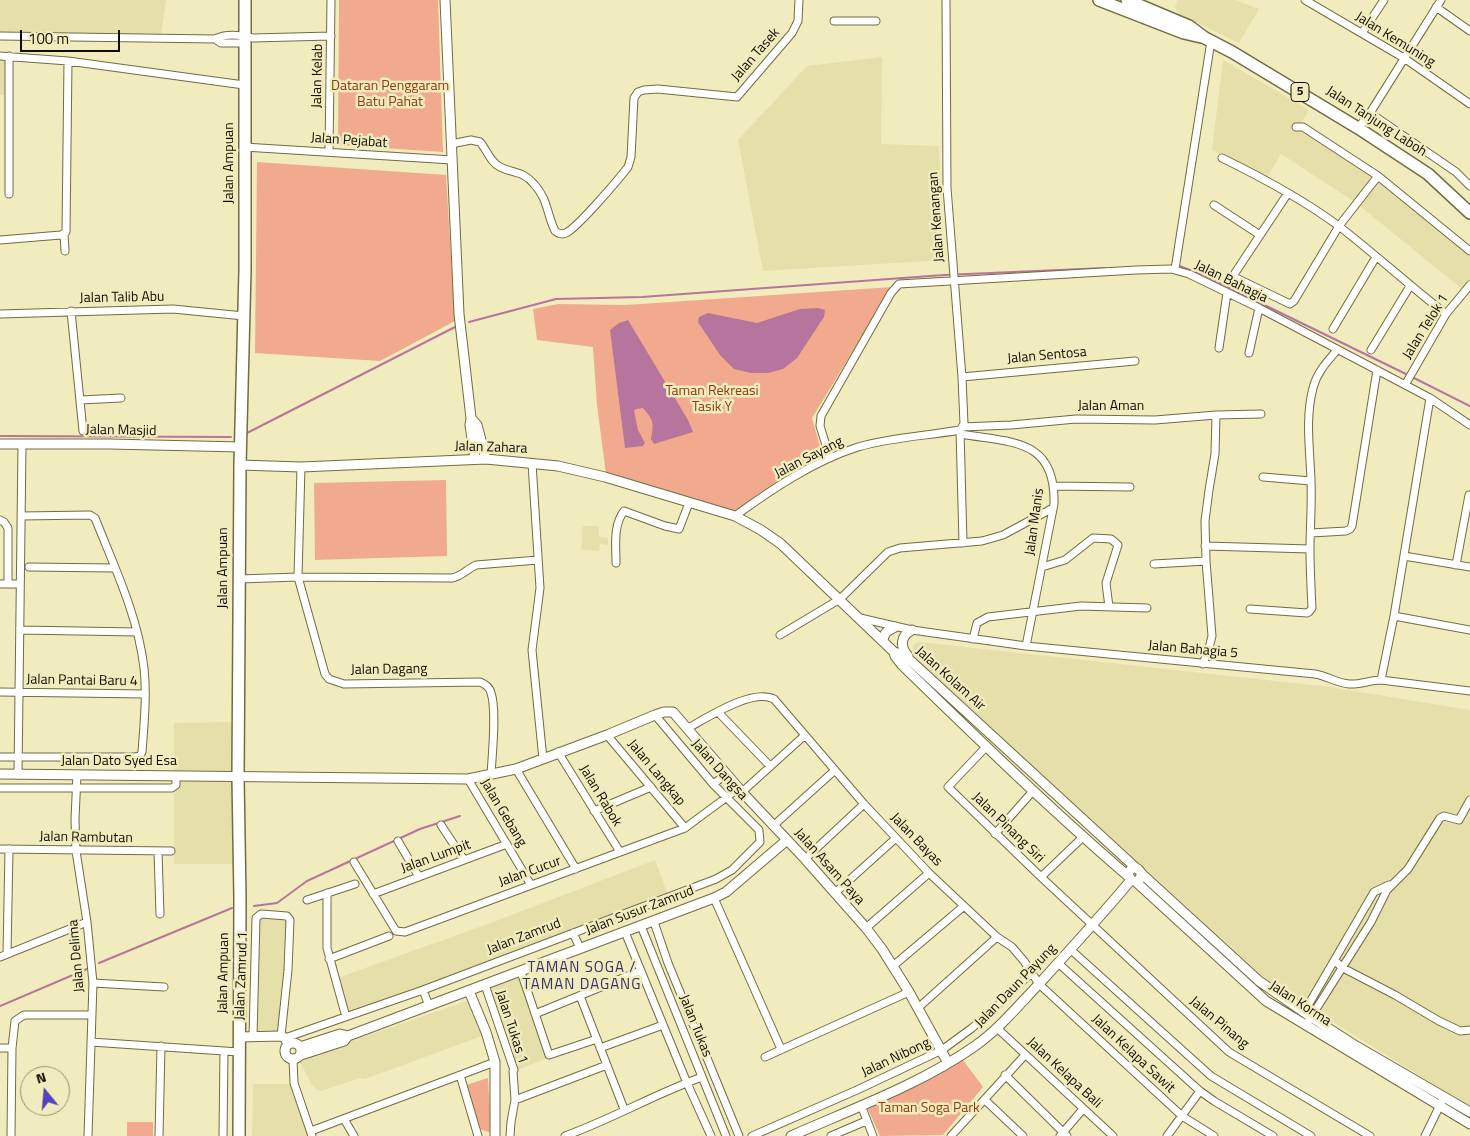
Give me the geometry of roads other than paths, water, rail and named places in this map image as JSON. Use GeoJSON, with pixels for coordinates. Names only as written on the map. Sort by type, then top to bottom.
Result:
{"type":"FeatureCollection","features":[{"type":"Feature","properties":{"kind":"main road","name":"Jalan Ampuan"},"geometry":{"type":"LineString","coordinates":[[239,1136],[240,899],[238,777],[240,465],[244,316],[244,85],[247,39],[245,0]]}},
{"type":"Feature","properties":{"kind":"main road","name":"Jalan Tanjung Laboh"},"geometry":{"type":"LineString","coordinates":[[1100,0],[1138,6]]}},
{"type":"Feature","properties":{"kind":"main road","name":"Jalan Tanjung Laboh"},"geometry":{"type":"LineString","coordinates":[[1127,0],[1189,26],[1358,128],[1428,174],[1470,213]]}},
{"type":"Feature","properties":{"kind":"street","name":"Jalan Kelab"},"geometry":{"type":"LineString","coordinates":[[329,152],[331,0]]}},
{"type":"Feature","properties":{"kind":"street"},"geometry":{"type":"LineString","coordinates":[[445,0],[459,314],[475,459]]}},
{"type":"Feature","properties":{"kind":"street","name":"Jalan Tasek"},"geometry":{"type":"LineString","coordinates":[[451,144],[471,140],[480,142],[493,162],[500,167],[524,175],[542,195],[555,231],[565,234],[585,216],[628,167],[631,157],[634,98],[638,92],[658,89],[737,97],[792,33],[798,21],[799,0]]}},
{"type":"Feature","properties":{"kind":"street","name":"Jalan Kenangan"},"geometry":{"type":"LineString","coordinates":[[946,0],[946,170],[962,377],[964,424],[961,430],[963,543]]}},
{"type":"Feature","properties":{"kind":"street","name":"Jalan Kemuning"},"geometry":{"type":"LineString","coordinates":[[1305,0],[1404,58],[1470,104]]}},
{"type":"Feature","properties":{"kind":"street"},"geometry":{"type":"LineString","coordinates":[[1362,33],[1384,0]]}},
{"type":"Feature","properties":{"kind":"street"},"geometry":{"type":"LineString","coordinates":[[1358,128],[1370,113],[1441,0]]}},
{"type":"Feature","properties":{"kind":"street"},"geometry":{"type":"LineString","coordinates":[[1436,7],[1470,31]]}},
{"type":"Feature","properties":{"kind":"street"},"geometry":{"type":"LineString","coordinates":[[834,21],[876,21]]}},
{"type":"Feature","properties":{"kind":"street"},"geometry":{"type":"LineString","coordinates":[[0,36],[215,39],[221,43],[247,39],[331,36]]}},
{"type":"Feature","properties":{"kind":"street"},"geometry":{"type":"LineString","coordinates":[[1176,265],[1208,39]]}},
{"type":"Feature","properties":{"kind":"street"},"geometry":{"type":"LineString","coordinates":[[0,56],[68,61],[244,85]]}},
{"type":"Feature","properties":{"kind":"street"},"geometry":{"type":"LineString","coordinates":[[9,56],[9,194]]}},
{"type":"Feature","properties":{"kind":"street"},"geometry":{"type":"LineString","coordinates":[[65,251],[68,61]]}},
{"type":"Feature","properties":{"kind":"street"},"geometry":{"type":"LineString","coordinates":[[1370,113],[1456,172],[1470,186]]}},
{"type":"Feature","properties":{"kind":"street"},"geometry":{"type":"LineString","coordinates":[[1296,127],[1303,127],[1378,176],[1470,251]]}},
{"type":"Feature","properties":{"kind":"street","name":"Jalan Pejabat"},"geometry":{"type":"LineString","coordinates":[[244,147],[452,160]]}},
{"type":"Feature","properties":{"kind":"street"},"geometry":{"type":"LineString","coordinates":[[1222,158],[1288,193],[1339,226],[1446,314]]}},
{"type":"Feature","properties":{"kind":"street"},"geometry":{"type":"LineString","coordinates":[[1288,193],[1234,277],[1290,304],[1294,301],[1339,226],[1378,176]]}},
{"type":"Feature","properties":{"kind":"street"},"geometry":{"type":"LineString","coordinates":[[1214,205],[1260,235]]}},
{"type":"Feature","properties":{"kind":"street"},"geometry":{"type":"LineString","coordinates":[[0,240],[64,234]]}},
{"type":"Feature","properties":{"kind":"street"},"geometry":{"type":"LineString","coordinates":[[1333,329],[1376,257]]}},
{"type":"Feature","properties":{"kind":"street","name":"Jalan Bahagia"},"geometry":{"type":"LineString","coordinates":[[830,458],[820,426],[821,416],[893,290],[900,284],[953,275],[1136,270],[1176,265],[1337,350],[1377,370],[1407,382],[1470,425]]}},
{"type":"Feature","properties":{"kind":"street","name":"Jalan Telok 1"},"geometry":{"type":"LineString","coordinates":[[1407,382],[1446,314],[1470,285]]}},
{"type":"Feature","properties":{"kind":"street"},"geometry":{"type":"LineString","coordinates":[[1370,350],[1410,286]]}},
{"type":"Feature","properties":{"kind":"street"},"geometry":{"type":"LineString","coordinates":[[1219,348],[1227,293]]}},
{"type":"Feature","properties":{"kind":"street"},"geometry":{"type":"LineString","coordinates":[[1249,353],[1259,308]]}},
{"type":"Feature","properties":{"kind":"street","name":"Jalan Talib Abu"},"geometry":{"type":"LineString","coordinates":[[0,314],[173,309],[244,316]]}},
{"type":"Feature","properties":{"kind":"street"},"geometry":{"type":"LineString","coordinates":[[71,311],[83,431]]}},
{"type":"Feature","properties":{"kind":"street"},"geometry":{"type":"LineString","coordinates":[[1250,609],[1309,612],[1312,608],[1310,549],[1311,481],[1308,434],[1312,389],[1321,368],[1337,350]]}},
{"type":"Feature","properties":{"kind":"street","name":"Jalan Sentosa"},"geometry":{"type":"LineString","coordinates":[[962,377],[1135,361]]}},
{"type":"Feature","properties":{"kind":"street"},"geometry":{"type":"LineString","coordinates":[[1311,533],[1346,531],[1352,526],[1377,370]]}},
{"type":"Feature","properties":{"kind":"street"},"geometry":{"type":"LineString","coordinates":[[80,400],[121,398]]}},
{"type":"Feature","properties":{"kind":"street"},"geometry":{"type":"LineString","coordinates":[[1381,680],[1394,616],[1430,398]]}},
{"type":"Feature","properties":{"kind":"street","name":"Jalan Aman"},"geometry":{"type":"LineString","coordinates":[[961,430],[1076,419],[1155,420],[1216,415],[1260,414]]}},
{"type":"Feature","properties":{"kind":"street"},"geometry":{"type":"LineString","coordinates":[[1203,664],[1210,648],[1212,636],[1205,546],[1205,521],[1215,454],[1216,415]]}},
{"type":"Feature","properties":{"kind":"street"},"geometry":{"type":"LineString","coordinates":[[471,418],[477,425],[486,459]]}},
{"type":"Feature","properties":{"kind":"street","name":"Jalan Sayang"},"geometry":{"type":"LineString","coordinates":[[735,516],[753,502],[830,458],[859,447],[895,438],[961,430]]}},
{"type":"Feature","properties":{"kind":"street","name":"Jalan Manis"},"geometry":{"type":"LineString","coordinates":[[961,430],[1024,446],[1038,454],[1045,462],[1054,486],[1053,508],[1026,646]]}},
{"type":"Feature","properties":{"kind":"street","name":"Jalan Masjid"},"geometry":{"type":"LineString","coordinates":[[0,444],[241,447]]}},
{"type":"Feature","properties":{"kind":"street"},"geometry":{"type":"LineString","coordinates":[[18,775],[22,445]]}},
{"type":"Feature","properties":{"kind":"street","name":"Jalan Zahara"},"geometry":{"type":"LineString","coordinates":[[240,465],[302,466],[486,459],[558,466],[605,477],[735,516],[761,530],[781,544],[894,652]]}},
{"type":"Feature","properties":{"kind":"street"},"geometry":{"type":"LineString","coordinates":[[532,463],[540,588],[532,650],[543,758]]}},
{"type":"Feature","properties":{"kind":"street","name":"Jalan Dagang"},"geometry":{"type":"LineString","coordinates":[[302,466],[298,577],[323,670],[329,679],[344,684],[480,682],[488,687],[491,693],[493,714],[491,775]]}},
{"type":"Feature","properties":{"kind":"street"},"geometry":{"type":"LineString","coordinates":[[1263,477],[1311,481]]}},
{"type":"Feature","properties":{"kind":"street"},"geometry":{"type":"LineString","coordinates":[[1054,486],[1130,487]]}},
{"type":"Feature","properties":{"kind":"street"},"geometry":{"type":"LineString","coordinates":[[1456,564],[1469,495]]}},
{"type":"Feature","properties":{"kind":"street"},"geometry":{"type":"LineString","coordinates":[[616,563],[616,533],[619,518],[624,511],[665,526],[679,529],[689,503]]}},
{"type":"Feature","properties":{"kind":"street"},"geometry":{"type":"LineString","coordinates":[[780,635],[840,599],[888,552],[900,548],[982,541],[1003,534],[1053,508]]}},
{"type":"Feature","properties":{"kind":"street"},"geometry":{"type":"LineString","coordinates":[[0,757],[135,757],[140,756],[142,752],[145,694],[144,668],[137,632],[127,598],[94,516],[21,516]]}},
{"type":"Feature","properties":{"kind":"street"},"geometry":{"type":"LineString","coordinates":[[0,520],[8,528],[8,584]]}},
{"type":"Feature","properties":{"kind":"street"},"geometry":{"type":"LineString","coordinates":[[1042,567],[1065,560],[1094,538],[1111,539],[1118,545],[1106,583],[1109,607]]}},
{"type":"Feature","properties":{"kind":"street"},"geometry":{"type":"LineString","coordinates":[[1205,546],[1310,549]]}},
{"type":"Feature","properties":{"kind":"street"},"geometry":{"type":"LineString","coordinates":[[1404,556],[1470,567]]}},
{"type":"Feature","properties":{"kind":"street"},"geometry":{"type":"LineString","coordinates":[[240,580],[298,577],[452,578],[460,577],[476,565],[538,560]]}},
{"type":"Feature","properties":{"kind":"street"},"geometry":{"type":"LineString","coordinates":[[1154,564],[1206,561]]}},
{"type":"Feature","properties":{"kind":"street"},"geometry":{"type":"LineString","coordinates":[[29,567],[115,568]]}},
{"type":"Feature","properties":{"kind":"street"},"geometry":{"type":"LineString","coordinates":[[0,584],[20,584]]}},
{"type":"Feature","properties":{"kind":"street"},"geometry":{"type":"LineString","coordinates":[[974,639],[977,623],[988,617],[1082,606],[1147,608]]}},
{"type":"Feature","properties":{"kind":"street"},"geometry":{"type":"LineString","coordinates":[[1394,616],[1470,630]]}},
{"type":"Feature","properties":{"kind":"street","name":"Jalan Bahagia 5"},"geometry":{"type":"LineString","coordinates":[[859,618],[912,630],[1026,646],[1315,674],[1349,684],[1381,680],[1470,692]]}},
{"type":"Feature","properties":{"kind":"street"},"geometry":{"type":"LineString","coordinates":[[882,641],[886,631],[895,627]]}},
{"type":"Feature","properties":{"kind":"street"},"geometry":{"type":"LineString","coordinates":[[20,630],[137,632]]}},
{"type":"Feature","properties":{"kind":"street"},"geometry":{"type":"LineString","coordinates":[[912,630],[906,633],[902,645],[912,662]]}},
{"type":"Feature","properties":{"kind":"street","name":"Jalan Kolam Air"},"geometry":{"type":"LineString","coordinates":[[894,652],[903,655],[912,662],[1139,871]]}},
{"type":"Feature","properties":{"kind":"street","name":"Jalan Kolam Air"},"geometry":{"type":"LineString","coordinates":[[894,652],[902,665],[986,747],[1131,879]]}},
{"type":"Feature","properties":{"kind":"street","name":"Jalan Pantai Baru 4"},"geometry":{"type":"LineString","coordinates":[[0,692],[145,694]]}},
{"type":"Feature","properties":{"kind":"street","name":"Jalan Bayas"},"geometry":{"type":"LineString","coordinates":[[718,712],[734,704],[761,697],[769,696],[774,699],[864,804],[929,872],[1024,960],[1039,984]]}},
{"type":"Feature","properties":{"kind":"street","name":"Jalan Asam Paya"},"geometry":{"type":"LineString","coordinates":[[655,715],[673,712],[740,790],[866,928],[909,992],[948,1063]]}},
{"type":"Feature","properties":{"kind":"street"},"geometry":{"type":"LineString","coordinates":[[688,728],[718,712],[770,766]]}},
{"type":"Feature","properties":{"kind":"street"},"geometry":{"type":"LineString","coordinates":[[238,777],[468,779],[516,769],[655,715]]}},
{"type":"Feature","properties":{"kind":"street","name":"Jalan Dangsa"},"geometry":{"type":"LineString","coordinates":[[655,715],[713,784],[759,830],[760,842]]}},
{"type":"Feature","properties":{"kind":"street","name":"Jalan Langkap"},"geometry":{"type":"LineString","coordinates":[[607,735],[685,828]]}},
{"type":"Feature","properties":{"kind":"street","name":"Jalan Cucur"},"geometry":{"type":"LineString","coordinates":[[354,862],[396,931],[405,932],[685,828],[740,790],[804,736]]}},
{"type":"Feature","properties":{"kind":"street","name":"Jalan Pinang Siri"},"geometry":{"type":"LineString","coordinates":[[986,747],[948,787],[994,834],[1092,925]]}},
{"type":"Feature","properties":{"kind":"street","name":"Jalan Rabok"},"geometry":{"type":"LineString","coordinates":[[558,752],[620,852]]}},
{"type":"Feature","properties":{"kind":"street"},"geometry":{"type":"LineString","coordinates":[[516,769],[576,869]]}},
{"type":"Feature","properties":{"kind":"street"},"geometry":{"type":"LineString","coordinates":[[773,826],[834,771]]}},
{"type":"Feature","properties":{"kind":"street","name":"Jalan Dato Syed Esa"},"geometry":{"type":"LineString","coordinates":[[0,774],[238,777]]}},
{"type":"Feature","properties":{"kind":"street"},"geometry":{"type":"LineString","coordinates":[[713,784],[727,774]]}},
{"type":"Feature","properties":{"kind":"street","name":"Jalan Delima"},"geometry":{"type":"LineString","coordinates":[[77,775],[76,851],[87,922],[93,983],[88,1136]]}},
{"type":"Feature","properties":{"kind":"street"},"geometry":{"type":"LineString","coordinates":[[0,788],[172,788],[176,784],[176,776]]}},
{"type":"Feature","properties":{"kind":"street","name":"Jalan Gebang"},"geometry":{"type":"LineString","coordinates":[[468,779],[532,885]]}},
{"type":"Feature","properties":{"kind":"street"},"geometry":{"type":"LineString","coordinates":[[594,811],[650,786]]}},
{"type":"Feature","properties":{"kind":"street"},"geometry":{"type":"LineString","coordinates":[[994,834],[1033,790]]}},
{"type":"Feature","properties":{"kind":"street"},"geometry":{"type":"LineString","coordinates":[[1309,1021],[1371,922],[1387,890],[1408,869],[1440,818],[1444,816],[1459,820],[1470,800]]}},
{"type":"Feature","properties":{"kind":"street"},"geometry":{"type":"LineString","coordinates":[[804,859],[864,804]]}},
{"type":"Feature","properties":{"kind":"street"},"geometry":{"type":"LineString","coordinates":[[441,826],[464,860]]}},
{"type":"Feature","properties":{"kind":"street"},"geometry":{"type":"LineString","coordinates":[[1041,877],[1082,836]]}},
{"type":"Feature","properties":{"kind":"street"},"geometry":{"type":"LineString","coordinates":[[834,893],[896,838]]}},
{"type":"Feature","properties":{"kind":"street","name":"Jalan Susur Zamrud"},"geometry":{"type":"LineString","coordinates":[[298,1054],[344,1041],[348,1036],[469,992],[714,898],[726,892],[787,840]]}},
{"type":"Feature","properties":{"kind":"street"},"geometry":{"type":"LineString","coordinates":[[398,842],[419,877]]}},
{"type":"Feature","properties":{"kind":"street","name":"Jalan Zamrud"},"geometry":{"type":"LineString","coordinates":[[239,1037],[285,1040],[424,990],[723,876],[732,870],[760,842]]}},
{"type":"Feature","properties":{"kind":"street","name":"Jalan Lumpit"},"geometry":{"type":"LineString","coordinates":[[373,894],[507,844]]}},
{"type":"Feature","properties":{"kind":"street","name":"Jalan Rambutan"},"geometry":{"type":"LineString","coordinates":[[0,849],[171,851]]}},
{"type":"Feature","properties":{"kind":"street"},"geometry":{"type":"LineString","coordinates":[[9,849],[4,912],[4,956],[87,922]]}},
{"type":"Feature","properties":{"kind":"street"},"geometry":{"type":"LineString","coordinates":[[158,852],[160,914]]}},
{"type":"Feature","properties":{"kind":"street","name":"Jalan Daun Payung"},"geometry":{"type":"LineString","coordinates":[[791,1136],[948,1063],[976,1045],[997,1028],[1092,925],[1131,879],[1130,870],[1139,871]]}},
{"type":"Feature","properties":{"kind":"street","name":"Jalan Korma"},"geometry":{"type":"LineString","coordinates":[[1139,871],[1259,981],[1290,1002],[1309,1021]]}},
{"type":"Feature","properties":{"kind":"street"},"geometry":{"type":"LineString","coordinates":[[866,928],[929,872]]}},
{"type":"Feature","properties":{"kind":"street","name":"Jalan Korma"},"geometry":{"type":"LineString","coordinates":[[1131,879],[1266,1000],[1356,1046],[1442,1101],[1470,1124]]}},
{"type":"Feature","properties":{"kind":"street"},"geometry":{"type":"LineString","coordinates":[[307,900],[355,884]]}},
{"type":"Feature","properties":{"kind":"street"},"geometry":{"type":"LineString","coordinates":[[1290,1002],[1305,1005],[1310,1002],[1374,892],[1392,885]]}},
{"type":"Feature","properties":{"kind":"street"},"geometry":{"type":"LineString","coordinates":[[327,893],[327,948],[346,1017]]}},
{"type":"Feature","properties":{"kind":"street"},"geometry":{"type":"LineString","coordinates":[[714,898],[781,1049]]}},
{"type":"Feature","properties":{"kind":"street"},"geometry":{"type":"LineString","coordinates":[[893,966],[964,906]]}},
{"type":"Feature","properties":{"kind":"street","name":"Jalan Zamrud 1"},"geometry":{"type":"LineString","coordinates":[[253,1037],[258,916],[261,914],[287,916],[290,920],[285,1040]]}},
{"type":"Feature","properties":{"kind":"street"},"geometry":{"type":"LineString","coordinates":[[654,922],[668,963],[740,1136]]}},
{"type":"Feature","properties":{"kind":"street","name":"Jalan Pinang"},"geometry":{"type":"LineString","coordinates":[[1092,925],[1229,1052],[1370,1136]]}},
{"type":"Feature","properties":{"kind":"street","name":"Jalan Tukas"},"geometry":{"type":"LineString","coordinates":[[641,926],[726,1136]]}},
{"type":"Feature","properties":{"kind":"street"},"geometry":{"type":"LineString","coordinates":[[625,932],[711,1136]]}},
{"type":"Feature","properties":{"kind":"street"},"geometry":{"type":"LineString","coordinates":[[573,933],[580,948]]}},
{"type":"Feature","properties":{"kind":"street"},"geometry":{"type":"LineString","coordinates":[[329,959],[390,936]]}},
{"type":"Feature","properties":{"kind":"street"},"geometry":{"type":"LineString","coordinates":[[918,1008],[997,937]]}},
{"type":"Feature","properties":{"kind":"street"},"geometry":{"type":"LineString","coordinates":[[1343,947],[1352,953]]}},
{"type":"Feature","properties":{"kind":"street"},"geometry":{"type":"LineString","coordinates":[[1070,949],[1211,1076],[1311,1136]]}},
{"type":"Feature","properties":{"kind":"street"},"geometry":{"type":"LineString","coordinates":[[1335,961],[1343,968],[1395,995],[1440,1022],[1460,1031],[1470,1030]]}},
{"type":"Feature","properties":{"kind":"street"},"geometry":{"type":"LineString","coordinates":[[1058,963],[1200,1091],[1273,1136]]}},
{"type":"Feature","properties":{"kind":"street"},"geometry":{"type":"LineString","coordinates":[[535,1014],[640,970]]}},
{"type":"Feature","properties":{"kind":"street"},"geometry":{"type":"LineString","coordinates":[[521,972],[549,1055],[597,1039]]}},
{"type":"Feature","properties":{"kind":"street","name":"Jalan Nibong"},"geometry":{"type":"LineString","coordinates":[[752,1136],[942,1050],[992,1010],[1031,972]]}},
{"type":"Feature","properties":{"kind":"street"},"geometry":{"type":"LineString","coordinates":[[93,983],[164,987]]}},
{"type":"Feature","properties":{"kind":"street","name":"Jalan Kelapa Sawit"},"geometry":{"type":"LineString","coordinates":[[1039,984],[1182,1116],[1214,1136]]}},
{"type":"Feature","properties":{"kind":"street","name":"Jalan Tukas 1"},"geometry":{"type":"LineString","coordinates":[[485,985],[514,1070],[512,1071],[516,1100],[510,1136]]}},
{"type":"Feature","properties":{"kind":"street"},"geometry":{"type":"LineString","coordinates":[[424,990],[429,1006]]}},
{"type":"Feature","properties":{"kind":"street"},"geometry":{"type":"LineString","coordinates":[[469,992],[486,1032],[495,1062],[495,1136]]}},
{"type":"Feature","properties":{"kind":"street"},"geometry":{"type":"LineString","coordinates":[[765,1057],[909,992]]}},
{"type":"Feature","properties":{"kind":"street"},"geometry":{"type":"LineString","coordinates":[[580,996],[624,1109]]}},
{"type":"Feature","properties":{"kind":"street"},"geometry":{"type":"LineString","coordinates":[[11,1136],[12,1048],[15,1021],[24,1015],[92,1015]]}},
{"type":"Feature","properties":{"kind":"street"},"geometry":{"type":"LineString","coordinates":[[600,1048],[663,1024]]}},
{"type":"Feature","properties":{"kind":"street","name":"Jalan Kelapa Bali"},"geometry":{"type":"LineString","coordinates":[[997,1028],[1113,1136]]}},
{"type":"Feature","properties":{"kind":"street"},"geometry":{"type":"LineString","coordinates":[[298,1054],[288,1058],[285,1054],[285,1040],[295,1043],[298,1054],[294,1083],[311,1134],[344,1119],[495,1062]]}},
{"type":"Feature","properties":{"kind":"street"},"geometry":{"type":"LineString","coordinates":[[91,1042],[238,1052]]}},
{"type":"Feature","properties":{"kind":"street"},"geometry":{"type":"LineString","coordinates":[[159,1136],[161,1046]]}},
{"type":"Feature","properties":{"kind":"street"},"geometry":{"type":"LineString","coordinates":[[0,1048],[12,1048]]}},
{"type":"Feature","properties":{"kind":"street"},"geometry":{"type":"LineString","coordinates":[[223,1136],[224,1051]]}},
{"type":"Feature","properties":{"kind":"street"},"geometry":{"type":"LineString","coordinates":[[951,1136],[1025,1055]]}},
{"type":"Feature","properties":{"kind":"street"},"geometry":{"type":"LineString","coordinates":[[516,1100],[608,1065]]}},
{"type":"Feature","properties":{"kind":"street"},"geometry":{"type":"LineString","coordinates":[[460,1075],[478,1136]]}},
{"type":"Feature","properties":{"kind":"street"},"geometry":{"type":"LineString","coordinates":[[1005,1076],[1063,1135],[1083,1109]]}},
{"type":"Feature","properties":{"kind":"street"},"geometry":{"type":"LineString","coordinates":[[565,1136],[702,1077]]}},
{"type":"Feature","properties":{"kind":"street"},"geometry":{"type":"LineString","coordinates":[[1167,1136],[1200,1091]]}},
{"type":"Feature","properties":{"kind":"street"},"geometry":{"type":"LineString","coordinates":[[985,1100],[1023,1136]]}},
{"type":"Feature","properties":{"kind":"street"},"geometry":{"type":"LineString","coordinates":[[1425,1136],[1442,1101]]}},
{"type":"Feature","properties":{"kind":"street","name":"Jalan Korma"},"geometry":{"type":"LineString","coordinates":[[1442,1101],[1470,1112]]}},
{"type":"Feature","properties":{"kind":"street"},"geometry":{"type":"LineString","coordinates":[[861,1105],[873,1136]]}},
{"type":"Feature","properties":{"kind":"street"},"geometry":{"type":"LineString","coordinates":[[344,1119],[354,1136]]}},
{"type":"Feature","properties":{"kind":"street"},"geometry":{"type":"LineString","coordinates":[[832,1136],[866,1121]]}},
{"type":"Feature","properties":{"kind":"waterway"},"geometry":{"type":"LineString","coordinates":[[1177,265],[1205,276],[1408,375]]}},
{"type":"Feature","properties":{"kind":"waterway"},"geometry":{"type":"LineString","coordinates":[[469,322],[556,299],[642,297],[944,275],[1105,268]]}},
{"type":"Feature","properties":{"kind":"waterway"},"geometry":{"type":"LineString","coordinates":[[247,433],[457,326]]}},
{"type":"Feature","properties":{"kind":"waterway"},"geometry":{"type":"LineString","coordinates":[[1412,377],[1470,406]]}},
{"type":"Feature","properties":{"kind":"waterway"},"geometry":{"type":"LineString","coordinates":[[0,436],[231,437]]}},
{"type":"Feature","properties":{"kind":"waterway"},"geometry":{"type":"LineString","coordinates":[[254,906],[277,903],[307,881],[420,829],[460,816]]}},
{"type":"Feature","properties":{"kind":"waterway"},"geometry":{"type":"LineString","coordinates":[[99,963],[232,908]]}},
{"type":"Feature","properties":{"kind":"waterway"},"geometry":{"type":"LineString","coordinates":[[0,1006],[87,969]]}},
{"type":"Feature","properties":{"kind":"district","name":"TAMAN SOGA / TAMAN DAGANG"},"geometry":{"type":"Point","coordinates":[582,976]}},
{"type":"Feature","properties":{"kind":"park label","name":"Dataran Penggaram Batu Pahat"},"geometry":{"type":"Point","coordinates":[390,95]}},
{"type":"Feature","properties":{"kind":"park label","name":"Taman Rekreasi Tasik Y"},"geometry":{"type":"Point","coordinates":[712,400]}},
{"type":"Feature","properties":{"kind":"park label","name":"Taman Soga Park"},"geometry":{"type":"Point","coordinates":[929,1109]}}]}
